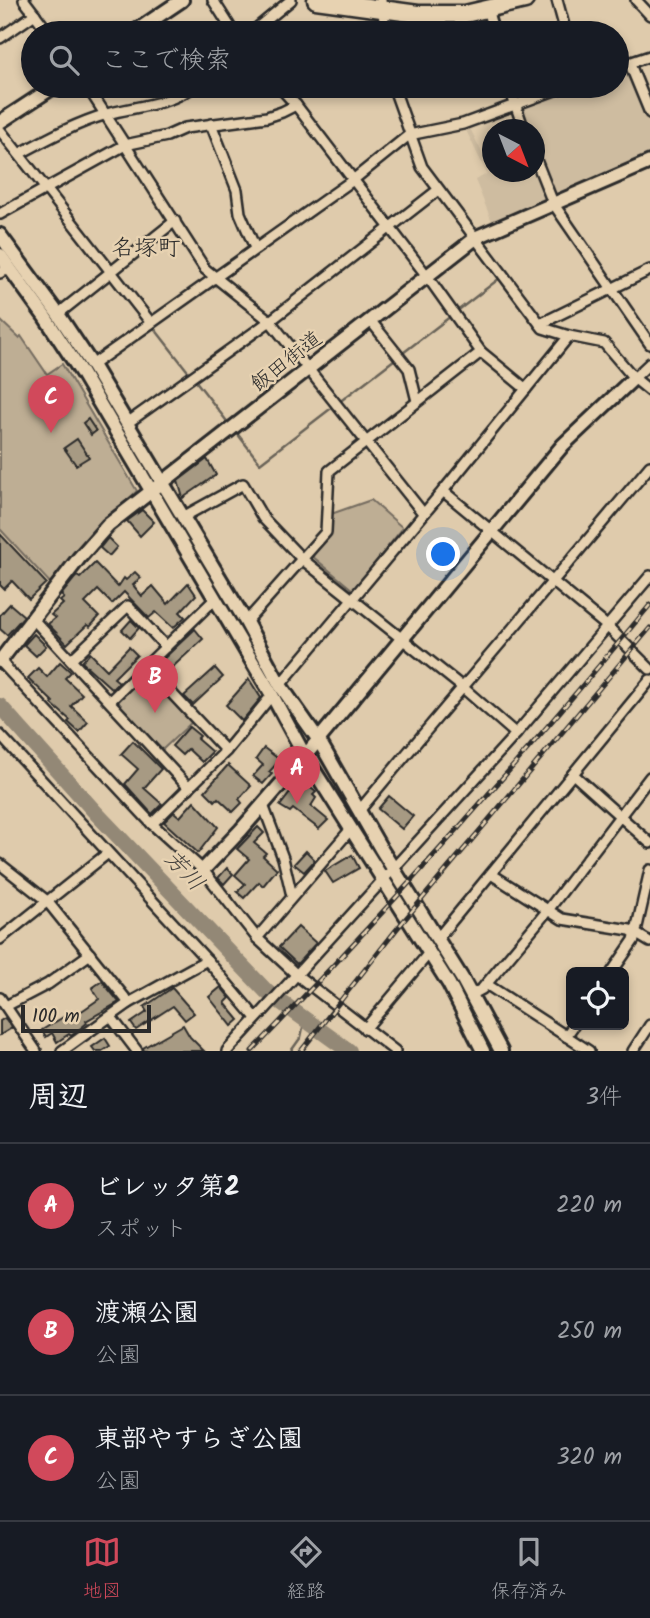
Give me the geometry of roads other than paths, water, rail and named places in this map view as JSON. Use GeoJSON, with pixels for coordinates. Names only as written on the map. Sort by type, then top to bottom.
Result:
{"type":"FeatureCollection","features":[{"type":"Feature","properties":{"kind":"highway"},"geometry":{"type":"LineString","coordinates":[[316,0],[382,4],[430,14],[465,14],[525,0]]}},
{"type":"Feature","properties":{"kind":"street"},"geometry":{"type":"LineString","coordinates":[[24,0],[40,21]]}},
{"type":"Feature","properties":{"kind":"street"},"geometry":{"type":"LineString","coordinates":[[150,21],[182,0]]}},
{"type":"Feature","properties":{"kind":"street"},"geometry":{"type":"LineString","coordinates":[[213,0],[226,21]]}},
{"type":"Feature","properties":{"kind":"street"},"geometry":{"type":"LineString","coordinates":[[266,21],[291,0]]}},
{"type":"Feature","properties":{"kind":"street"},"geometry":{"type":"LineString","coordinates":[[557,0],[563,21]]}},
{"type":"Feature","properties":{"kind":"street"},"geometry":{"type":"LineString","coordinates":[[636,0],[650,15]]}},
{"type":"Feature","properties":{"kind":"street"},"geometry":{"type":"LineString","coordinates":[[487,9],[490,21]]}},
{"type":"Feature","properties":{"kind":"street"},"geometry":{"type":"LineString","coordinates":[[26,21],[35,15]]}},
{"type":"Feature","properties":{"kind":"street"},"geometry":{"type":"LineString","coordinates":[[0,38],[21,24]]}},
{"type":"Feature","properties":{"kind":"street"},"geometry":{"type":"LineString","coordinates":[[650,57],[629,62],[648,98],[650,113]]}},
{"type":"Feature","properties":{"kind":"street"},"geometry":{"type":"LineString","coordinates":[[0,122],[37,98]]}},
{"type":"Feature","properties":{"kind":"street"},"geometry":{"type":"LineString","coordinates":[[95,98],[205,269],[270,321],[423,513]]}},
{"type":"Feature","properties":{"kind":"street"},"geometry":{"type":"LineString","coordinates":[[19,154],[65,130],[106,114],[173,98]]}},
{"type":"Feature","properties":{"kind":"street"},"geometry":{"type":"LineString","coordinates":[[290,98],[427,276],[481,352],[526,389]]}},
{"type":"Feature","properties":{"kind":"street"},"geometry":{"type":"LineString","coordinates":[[397,98],[422,167],[543,328],[604,343],[634,378],[650,391]]}},
{"type":"Feature","properties":{"kind":"street"},"geometry":{"type":"LineString","coordinates":[[513,98],[520,119]]}},
{"type":"Feature","properties":{"kind":"street"},"geometry":{"type":"LineString","coordinates":[[92,365],[353,180],[409,135],[463,124],[534,98]]}},
{"type":"Feature","properties":{"kind":"street"},"geometry":{"type":"LineString","coordinates":[[0,214],[125,145],[167,136],[186,128],[267,117],[296,105]]}},
{"type":"Feature","properties":{"kind":"street"},"geometry":{"type":"LineString","coordinates":[[211,124],[237,190],[240,213],[255,248]]}},
{"type":"Feature","properties":{"kind":"street"},"geometry":{"type":"LineString","coordinates":[[0,130],[151,323]]}},
{"type":"Feature","properties":{"kind":"street","name":"飯田街道"},"geometry":{"type":"LineString","coordinates":[[0,661],[79,558],[108,525],[477,237],[650,162]]}},
{"type":"Feature","properties":{"kind":"street"},"geometry":{"type":"LineString","coordinates":[[545,182],[553,203],[650,345]]}},
{"type":"Feature","properties":{"kind":"street"},"geometry":{"type":"LineString","coordinates":[[126,424],[270,321],[438,190]]}},
{"type":"Feature","properties":{"kind":"street"},"geometry":{"type":"LineString","coordinates":[[58,314],[175,222]]}},
{"type":"Feature","properties":{"kind":"street"},"geometry":{"type":"LineString","coordinates":[[0,235],[92,365],[126,424],[215,598],[276,690],[318,739],[471,995],[501,1051]]}},
{"type":"Feature","properties":{"kind":"street"},"geometry":{"type":"LineString","coordinates":[[0,255],[5,270],[81,372],[156,487],[184,517],[246,622],[305,756],[449,984],[483,1051]]}},
{"type":"Feature","properties":{"kind":"street"},"geometry":{"type":"LineString","coordinates":[[540,324],[650,270]]}},
{"type":"Feature","properties":{"kind":"street"},"geometry":{"type":"LineString","coordinates":[[370,320],[409,369],[417,401]]}},
{"type":"Feature","properties":{"kind":"street"},"geometry":{"type":"LineString","coordinates":[[152,824],[226,751],[569,336]]}},
{"type":"Feature","properties":{"kind":"street"},"geometry":{"type":"LineString","coordinates":[[246,622],[326,532],[329,471],[481,352]]}},
{"type":"Feature","properties":{"kind":"street"},"geometry":{"type":"LineString","coordinates":[[203,870],[305,756],[563,445],[650,363]]}},
{"type":"Feature","properties":{"kind":"street"},"geometry":{"type":"LineString","coordinates":[[359,811],[461,686],[650,466]]}},
{"type":"Feature","properties":{"kind":"street"},"geometry":{"type":"LineString","coordinates":[[184,517],[243,484],[263,518],[302,559],[461,686],[516,734]]}},
{"type":"Feature","properties":{"kind":"street"},"geometry":{"type":"LineString","coordinates":[[443,491],[608,627],[650,669]]}},
{"type":"Feature","properties":{"kind":"street"},"geometry":{"type":"LineString","coordinates":[[228,1051],[516,734],[650,576]]}},
{"type":"Feature","properties":{"kind":"street"},"geometry":{"type":"LineString","coordinates":[[110,701],[215,598]]}},
{"type":"Feature","properties":{"kind":"street"},"geometry":{"type":"LineString","coordinates":[[71,660],[128,606],[166,647]]}},
{"type":"Feature","properties":{"kind":"street"},"geometry":{"type":"LineString","coordinates":[[32,618],[190,788]]}},
{"type":"Feature","properties":{"kind":"street"},"geometry":{"type":"LineString","coordinates":[[0,661],[152,824],[203,870],[257,938],[298,976],[395,1051]]}},
{"type":"Feature","properties":{"kind":"street"},"geometry":{"type":"LineString","coordinates":[[146,666],[226,751]]}},
{"type":"Feature","properties":{"kind":"street"},"geometry":{"type":"LineString","coordinates":[[438,939],[650,680]]}},
{"type":"Feature","properties":{"kind":"street"},"geometry":{"type":"LineString","coordinates":[[0,735],[258,1017]]}},
{"type":"Feature","properties":{"kind":"street"},"geometry":{"type":"LineString","coordinates":[[573,774],[650,843]]}},
{"type":"Feature","properties":{"kind":"street"},"geometry":{"type":"LineString","coordinates":[[471,995],[486,984],[548,910],[650,777]]}},
{"type":"Feature","properties":{"kind":"street"},"geometry":{"type":"LineString","coordinates":[[263,805],[283,858],[292,896]]}},
{"type":"Feature","properties":{"kind":"street"},"geometry":{"type":"LineString","coordinates":[[257,938],[351,829]]}},
{"type":"Feature","properties":{"kind":"street"},"geometry":{"type":"LineString","coordinates":[[0,939],[108,853]]}},
{"type":"Feature","properties":{"kind":"street"},"geometry":{"type":"LineString","coordinates":[[0,864],[47,901],[130,1003]]}},
{"type":"Feature","properties":{"kind":"street"},"geometry":{"type":"LineString","coordinates":[[615,967],[637,933],[650,870]]}},
{"type":"Feature","properties":{"kind":"street"},"geometry":{"type":"LineString","coordinates":[[491,874],[566,920],[637,933],[650,942]]}},
{"type":"Feature","properties":{"kind":"street"},"geometry":{"type":"LineString","coordinates":[[365,1029],[429,953]]}},
{"type":"Feature","properties":{"kind":"street"},"geometry":{"type":"LineString","coordinates":[[36,1051],[3,1007],[48,984],[90,954]]}},
{"type":"Feature","properties":{"kind":"street"},"geometry":{"type":"LineString","coordinates":[[62,1051],[130,1003],[207,960]]}},
{"type":"Feature","properties":{"kind":"street"},"geometry":{"type":"LineString","coordinates":[[486,984],[589,1051]]}},
{"type":"Feature","properties":{"kind":"street"},"geometry":{"type":"LineString","coordinates":[[111,1017],[137,1051]]}},
{"type":"Feature","properties":{"kind":"street"},"geometry":{"type":"LineString","coordinates":[[633,1051],[650,1024]]}},
{"type":"Feature","properties":{"kind":"street"},"geometry":{"type":"LineString","coordinates":[[566,1036],[570,1030]]}},
{"type":"Feature","properties":{"kind":"waterway"},"geometry":{"type":"LineString","coordinates":[[456,312],[500,278]]}},
{"type":"Feature","properties":{"kind":"waterway"},"geometry":{"type":"LineString","coordinates":[[236,432],[260,463],[451,316]]}},
{"type":"Feature","properties":{"kind":"waterway"},"geometry":{"type":"LineString","coordinates":[[151,324],[190,374]]}},
{"type":"Feature","properties":{"kind":"waterway"},"geometry":{"type":"LineString","coordinates":[[546,324],[580,334]]}},
{"type":"Feature","properties":{"kind":"waterway"},"geometry":{"type":"LineString","coordinates":[[607,341],[619,353]]}},
{"type":"Feature","properties":{"kind":"waterway"},"geometry":{"type":"LineString","coordinates":[[195,380],[229,424]]}},
{"type":"Feature","properties":{"kind":"waterway","name":"芳川"},"geometry":{"type":"LineString","coordinates":[[0,706],[96,813],[267,992],[349,1051]]}},
{"type":"Feature","properties":{"kind":"waterway"},"geometry":{"type":"LineString","coordinates":[[291,1051],[301,1037],[305,1018]]}},
{"type":"Feature","properties":{"kind":"railway"},"geometry":{"type":"LineString","coordinates":[[252,1051],[455,832],[650,605]]}},
{"type":"Feature","properties":{"kind":"railway"},"geometry":{"type":"LineString","coordinates":[[301,1051],[396,930],[650,628]]}},
{"type":"Feature","properties":{"kind":"place","name":"東部やすらぎ公園"},"geometry":{"type":"Point","coordinates":[51,433]}},
{"type":"Feature","properties":{"kind":"place","name":"渡瀬公園"},"geometry":{"type":"Point","coordinates":[155,713]}},
{"type":"Feature","properties":{"kind":"place","name":"ビレッタ第2"},"geometry":{"type":"Point","coordinates":[297,804]}},
{"type":"Feature","properties":{"kind":"district","name":"名塚町"},"geometry":{"type":"Point","coordinates":[146,247]}}]}
